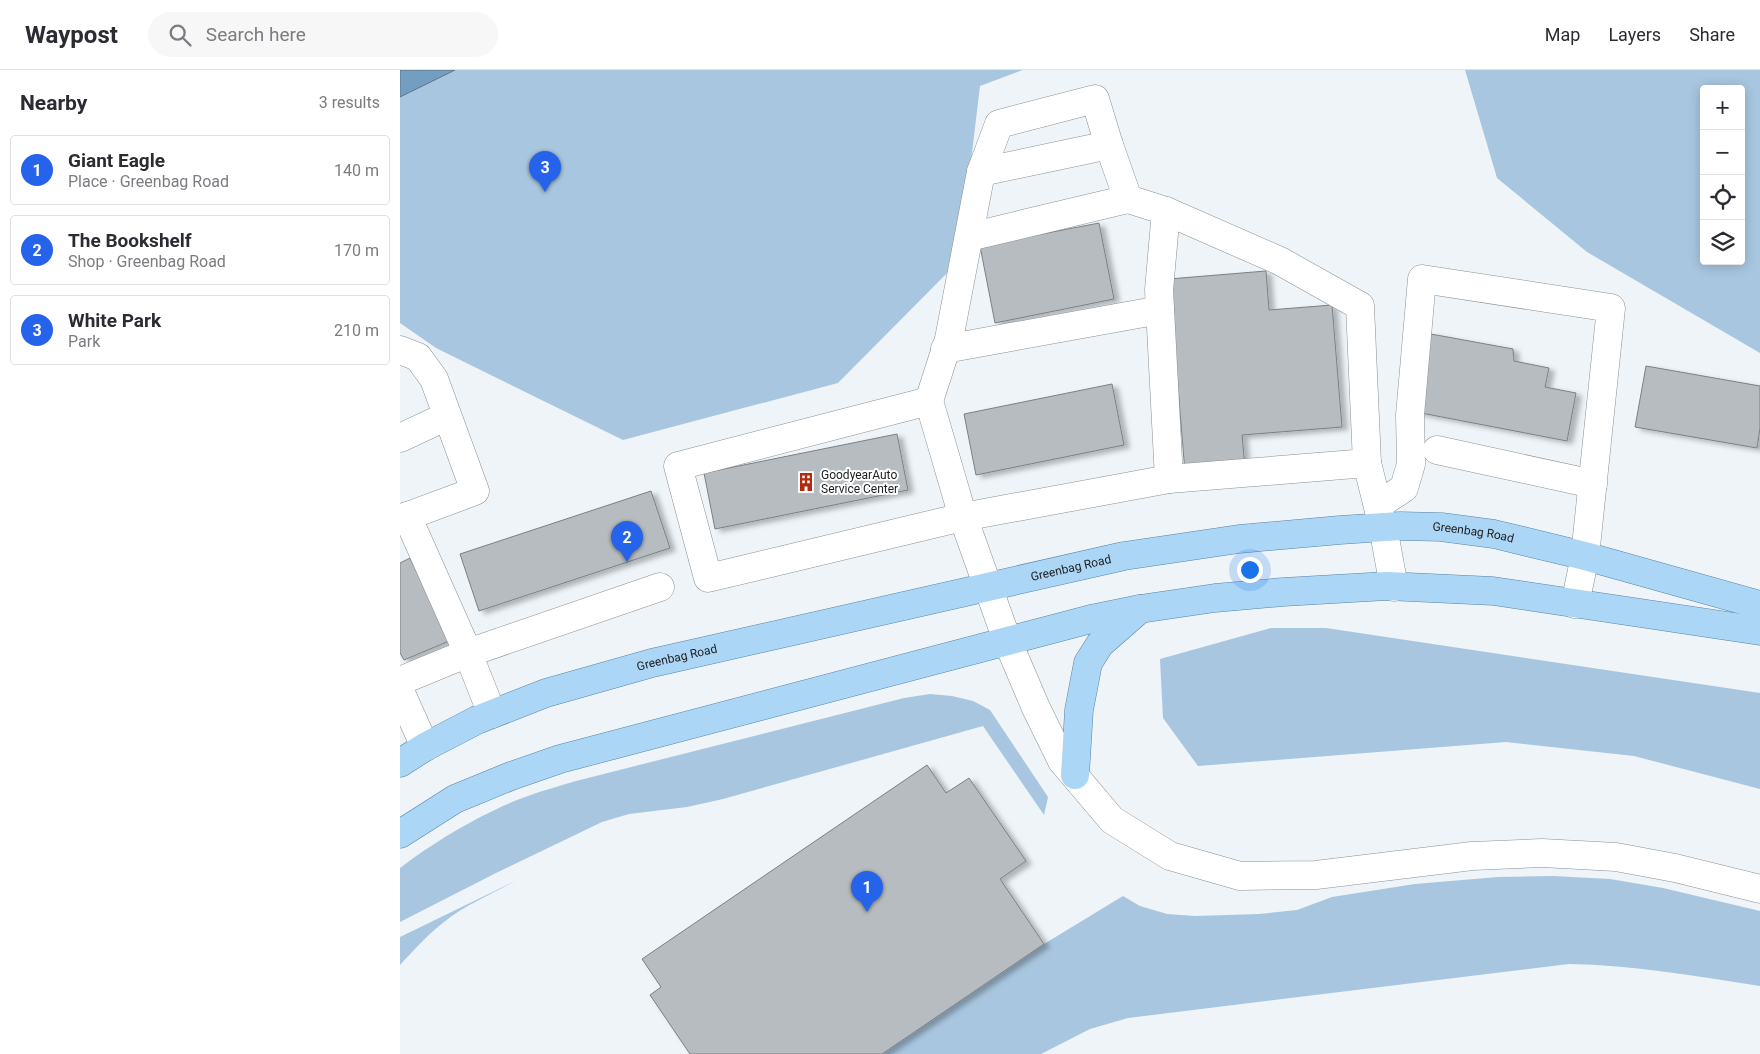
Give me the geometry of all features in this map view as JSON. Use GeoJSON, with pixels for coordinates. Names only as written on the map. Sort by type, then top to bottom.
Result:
{"type":"FeatureCollection","features":[{"type":"Feature","properties":{"kind":"main road","name":"Greenbag Road"},"geometry":{"type":"LineString","coordinates":[[400,763],[477,720],[492,714],[546,693],[652,663],[1124,556],[1380,516],[1494,534],[1585,556],[1760,605]]}},
{"type":"Feature","properties":{"kind":"main road"},"geometry":{"type":"LineString","coordinates":[[400,834],[455,799],[511,776],[560,759],[781,702],[1091,618],[1140,609],[1215,598],[1283,592],[1394,587],[1494,591],[1760,631]]}},
{"type":"Feature","properties":{"kind":"main road"},"geometry":{"type":"LineString","coordinates":[[1075,776],[1079,710],[1088,663],[1100,644],[1140,609]]}},
{"type":"Feature","properties":{"kind":"lane"},"geometry":{"type":"LineString","coordinates":[[1128,199],[1095,99],[999,124],[981,172],[945,349],[928,401],[963,517],[1007,640],[1036,708],[1062,761],[1112,820],[1170,856],[1240,876],[1316,875],[1472,856],[1542,853],[1616,857],[1675,868],[1760,889]]}},
{"type":"Feature","properties":{"kind":"lane"},"geometry":{"type":"LineString","coordinates":[[981,172],[1109,145]]}},
{"type":"Feature","properties":{"kind":"lane"},"geometry":{"type":"LineString","coordinates":[[968,238],[1128,199],[1166,211],[1280,261],[1360,306],[1367,463],[1394,587]]}},
{"type":"Feature","properties":{"kind":"lane"},"geometry":{"type":"LineString","coordinates":[[1166,211],[1159,290],[1169,479]]}},
{"type":"Feature","properties":{"kind":"lane"},"geometry":{"type":"LineString","coordinates":[[1380,516],[1404,488],[1411,464],[1410,415],[1422,279],[1611,308],[1585,556],[1575,604]]}},
{"type":"Feature","properties":{"kind":"lane"},"geometry":{"type":"LineString","coordinates":[[945,349],[1160,310]]}},
{"type":"Feature","properties":{"kind":"lane"},"geometry":{"type":"LineString","coordinates":[[400,350],[418,357],[434,379],[475,491],[404,517],[468,653],[492,714]]}},
{"type":"Feature","properties":{"kind":"lane"},"geometry":{"type":"LineString","coordinates":[[928,401],[678,466],[708,578],[963,517],[1169,479],[1367,463]]}},
{"type":"Feature","properties":{"kind":"lane"},"geometry":{"type":"LineString","coordinates":[[400,438],[448,416]]}},
{"type":"Feature","properties":{"kind":"lane"},"geometry":{"type":"LineString","coordinates":[[1437,450],[1593,484]]}},
{"type":"Feature","properties":{"kind":"lane"},"geometry":{"type":"LineString","coordinates":[[400,681],[468,653],[660,587]]}},
{"type":"Feature","properties":{"kind":"lane"},"geometry":{"type":"LineString","coordinates":[[400,692],[425,748]]}},
{"type":"Feature","properties":{"kind":"shaded area"},"geometry":{"type":"Polygon","coordinates":[[[400,70],[1023,70],[980,86],[959,261],[838,383],[623,440],[436,348],[400,323],[400,70]]]}},
{"type":"Feature","properties":{"kind":"shaded area"},"geometry":{"type":"Polygon","coordinates":[[[400,70],[455,70],[400,97],[400,70]]]}},
{"type":"Feature","properties":{"kind":"shaded area"},"geometry":{"type":"Polygon","coordinates":[[[1465,70],[1760,70],[1760,353],[1587,252],[1497,178],[1465,70]]]}},
{"type":"Feature","properties":{"kind":"shaded area"},"geometry":{"type":"Polygon","coordinates":[[[1271,628],[1326,628],[1760,693],[1760,789],[1634,756],[1506,742],[1198,766],[1163,718],[1160,659],[1271,628]]]}},
{"type":"Feature","properties":{"kind":"shaded area"},"geometry":{"type":"Polygon","coordinates":[[[930,694],[952,696],[973,701],[990,710],[1048,797],[1044,815],[983,726],[723,799],[687,807],[629,814],[602,822],[400,922],[400,868],[429,847],[462,827],[512,802],[576,781],[904,698],[930,694]]]}},
{"type":"Feature","properties":{"kind":"shaded area"},"geometry":{"type":"Polygon","coordinates":[[[1553,876],[1610,879],[1663,888],[1760,911],[1760,986],[1641,969],[1569,964],[1128,1018],[1090,1029],[1041,1054],[882,1054],[1044,944],[1123,896],[1140,906],[1167,914],[1195,916],[1259,914],[1297,910],[1332,897],[1415,884],[1498,877],[1553,876]]]}},
{"type":"Feature","properties":{"kind":"shaded area"},"geometry":{"type":"Polygon","coordinates":[[[515,881],[452,916],[427,937],[400,965],[400,937],[515,881]]]}},
{"type":"Feature","properties":{"kind":"building"},"geometry":{"type":"Polygon","coordinates":[[[1099,223],[1114,299],[995,323],[980,246],[1099,223]]]}},
{"type":"Feature","properties":{"kind":"building"},"geometry":{"type":"Polygon","coordinates":[[[1266,271],[1269,310],[1332,305],[1342,427],[1242,435],[1245,467],[1185,472],[1169,279],[1266,271]]]}},
{"type":"Feature","properties":{"kind":"building"},"geometry":{"type":"Polygon","coordinates":[[[1431,334],[1513,349],[1514,361],[1549,368],[1545,387],[1576,393],[1567,441],[1416,412],[1431,334]]]}},
{"type":"Feature","properties":{"kind":"building"},"geometry":{"type":"Polygon","coordinates":[[[1646,366],[1760,386],[1760,428],[1757,448],[1635,427],[1646,366]]]}},
{"type":"Feature","properties":{"kind":"building"},"geometry":{"type":"Polygon","coordinates":[[[1112,384],[1124,445],[976,475],[964,414],[1112,384]]]}},
{"type":"Feature","properties":{"kind":"building","name":"GoodyearAuto Service Center"},"geometry":{"type":"Polygon","coordinates":[[[897,434],[908,490],[715,529],[704,473],[897,434]]]}},
{"type":"Feature","properties":{"kind":"building"},"geometry":{"type":"Polygon","coordinates":[[[651,491],[670,548],[479,611],[460,554],[651,491]]]}},
{"type":"Feature","properties":{"kind":"building"},"geometry":{"type":"Polygon","coordinates":[[[410,558],[449,641],[404,660],[400,653],[400,563],[410,558]]]}},
{"type":"Feature","properties":{"kind":"building"},"geometry":{"type":"Polygon","coordinates":[[[927,765],[946,793],[969,778],[1026,861],[1000,879],[1044,944],[882,1054],[690,1054],[650,995],[661,987],[642,959],[927,765]]]}},
{"type":"Feature","properties":{"kind":"place","name":"White Park"},"geometry":{"type":"Point","coordinates":[545,192]}},
{"type":"Feature","properties":{"kind":"place","name":"GoodyearAuto Service Center"},"geometry":{"type":"Point","coordinates":[806,482]}},
{"type":"Feature","properties":{"kind":"place","name":"The Bookshelf"},"geometry":{"type":"Point","coordinates":[627,562]}},
{"type":"Feature","properties":{"kind":"place","name":"Giant Eagle"},"geometry":{"type":"Point","coordinates":[867,912]}}]}
